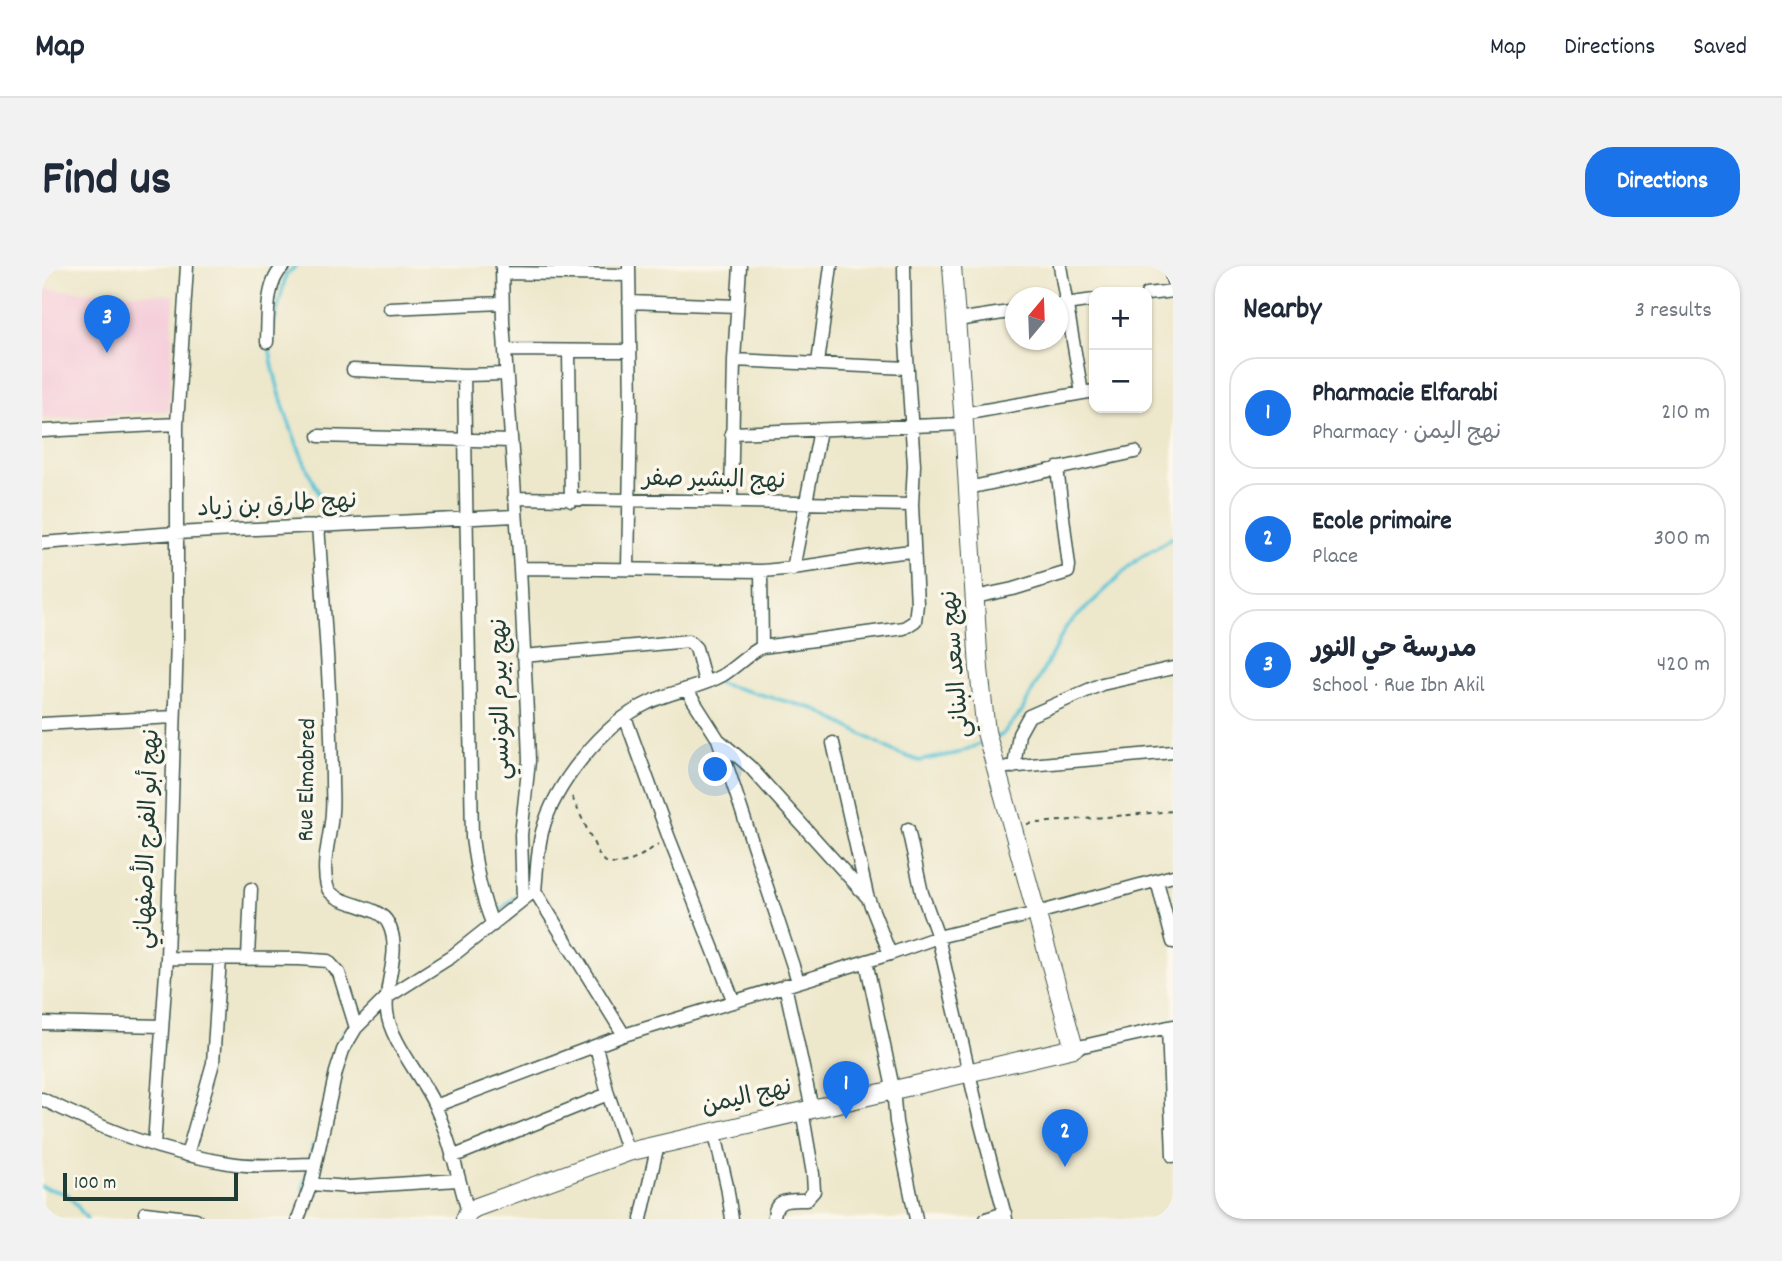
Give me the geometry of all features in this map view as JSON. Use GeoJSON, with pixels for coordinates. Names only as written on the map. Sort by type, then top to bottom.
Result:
{"type":"FeatureCollection","features":[{"type":"Feature","properties":{"kind":"street","name":"نهج أبو الفرج الأصفهاني"},"geometry":{"type":"LineString","coordinates":[[154,1145],[167,958],[177,640],[177,424],[187,266]]}},
{"type":"Feature","properties":{"kind":"street"},"geometry":{"type":"LineString","coordinates":[[267,342],[268,309],[273,284],[284,266]]}},
{"type":"Feature","properties":{"kind":"street"},"geometry":{"type":"LineString","coordinates":[[731,501],[731,433],[740,266]]}},
{"type":"Feature","properties":{"kind":"street"},"geometry":{"type":"LineString","coordinates":[[818,363],[831,266]]}},
{"type":"Feature","properties":{"kind":"street"},"geometry":{"type":"LineString","coordinates":[[624,1035],[535,891],[542,829],[565,783],[597,739],[648,703],[723,674],[748,654],[762,647],[911,626],[917,614],[912,505],[914,465],[905,266]]}},
{"type":"Feature","properties":{"kind":"street","name":"نهج سعد البناني"},"geometry":{"type":"LineString","coordinates":[[952,266],[986,732],[1074,1048]]}},
{"type":"Feature","properties":{"kind":"street"},"geometry":{"type":"LineString","coordinates":[[1060,266],[1061,287]]}},
{"type":"Feature","properties":{"kind":"street"},"geometry":{"type":"LineString","coordinates":[[1170,266],[1173,282]]}},
{"type":"Feature","properties":{"kind":"street"},"geometry":{"type":"LineString","coordinates":[[502,270],[629,271],[631,408],[628,568]]}},
{"type":"Feature","properties":{"kind":"street","name":"نهج بيرم التونسي"},"geometry":{"type":"LineString","coordinates":[[502,270],[528,752],[520,835],[523,899]]}},
{"type":"Feature","properties":{"kind":"street"},"geometry":{"type":"LineString","coordinates":[[1152,293],[1173,291]]}},
{"type":"Feature","properties":{"kind":"street"},"geometry":{"type":"LineString","coordinates":[[1068,303],[1089,301]]}},
{"type":"Feature","properties":{"kind":"street"},"geometry":{"type":"LineString","coordinates":[[629,302],[737,306]]}},
{"type":"Feature","properties":{"kind":"street"},"geometry":{"type":"LineString","coordinates":[[390,308],[502,303]]}},
{"type":"Feature","properties":{"kind":"street"},"geometry":{"type":"LineString","coordinates":[[957,320],[1005,313]]}},
{"type":"Feature","properties":{"kind":"street"},"geometry":{"type":"LineString","coordinates":[[731,433],[911,426],[964,419],[1088,392],[1068,324]]}},
{"type":"Feature","properties":{"kind":"street"},"geometry":{"type":"LineString","coordinates":[[505,350],[629,351]]}},
{"type":"Feature","properties":{"kind":"street"},"geometry":{"type":"LineString","coordinates":[[569,352],[571,501]]}},
{"type":"Feature","properties":{"kind":"street"},"geometry":{"type":"LineString","coordinates":[[734,360],[908,368]]}},
{"type":"Feature","properties":{"kind":"street"},"geometry":{"type":"LineString","coordinates":[[353,370],[506,374]]}},
{"type":"Feature","properties":{"kind":"street"},"geometry":{"type":"LineString","coordinates":[[464,375],[472,838],[485,908],[493,925]]}},
{"type":"Feature","properties":{"kind":"street"},"geometry":{"type":"LineString","coordinates":[[42,431],[177,424]]}},
{"type":"Feature","properties":{"kind":"street"},"geometry":{"type":"LineString","coordinates":[[793,569],[820,430]]}},
{"type":"Feature","properties":{"kind":"street"},"geometry":{"type":"LineString","coordinates":[[319,436],[511,441]]}},
{"type":"Feature","properties":{"kind":"street"},"geometry":{"type":"LineString","coordinates":[[968,488],[1135,452]]}},
{"type":"Feature","properties":{"kind":"street"},"geometry":{"type":"LineString","coordinates":[[975,597],[1013,589],[1068,572],[1057,468]]}},
{"type":"Feature","properties":{"kind":"street","name":"نهج البشير صفر"},"geometry":{"type":"LineString","coordinates":[[514,498],[912,505]]}},
{"type":"Feature","properties":{"kind":"street","name":"نهج طارق بن زياد"},"geometry":{"type":"LineString","coordinates":[[42,543],[176,533],[515,516]]}},
{"type":"Feature","properties":{"kind":"street","name":"Rue Elmabred"},"geometry":{"type":"LineString","coordinates":[[318,526],[332,725],[332,813],[325,869],[327,885],[329,891],[336,896],[375,911],[388,921],[393,941],[393,960],[386,998]]}},
{"type":"Feature","properties":{"kind":"street"},"geometry":{"type":"LineString","coordinates":[[520,568],[761,571],[793,569],[915,551]]}},
{"type":"Feature","properties":{"kind":"street"},"geometry":{"type":"LineString","coordinates":[[761,571],[762,647]]}},
{"type":"Feature","properties":{"kind":"street"},"geometry":{"type":"LineString","coordinates":[[523,656],[689,641],[696,648],[705,682]]}},
{"type":"Feature","properties":{"kind":"street"},"geometry":{"type":"LineString","coordinates":[[1014,767],[1019,734],[1030,716],[1102,684],[1173,668]]}},
{"type":"Feature","properties":{"kind":"street"},"geometry":{"type":"LineString","coordinates":[[685,689],[718,739],[750,767],[868,898]]}},
{"type":"Feature","properties":{"kind":"street"},"geometry":{"type":"LineString","coordinates":[[625,717],[669,838],[734,1002]]}},
{"type":"Feature","properties":{"kind":"street"},"geometry":{"type":"LineString","coordinates":[[42,724],[174,718]]}},
{"type":"Feature","properties":{"kind":"street"},"geometry":{"type":"LineString","coordinates":[[718,739],[792,983],[807,1110],[814,1191],[806,1200],[780,1201],[776,1205],[774,1219]]}},
{"type":"Feature","properties":{"kind":"street"},"geometry":{"type":"LineString","coordinates":[[832,743],[868,898],[890,954]]}},
{"type":"Feature","properties":{"kind":"street"},"geometry":{"type":"LineString","coordinates":[[993,762],[1014,767],[1173,752]]}},
{"type":"Feature","properties":{"kind":"street"},"geometry":{"type":"LineString","coordinates":[[908,829],[922,893],[938,937],[1006,1216],[985,1219]]}},
{"type":"Feature","properties":{"kind":"street"},"geometry":{"type":"LineString","coordinates":[[435,1106],[624,1035],[938,937],[1173,876]]}},
{"type":"Feature","properties":{"kind":"street"},"geometry":{"type":"LineString","coordinates":[[1157,881],[1173,942]]}},
{"type":"Feature","properties":{"kind":"street"},"geometry":{"type":"LineString","coordinates":[[248,958],[251,889]]}},
{"type":"Feature","properties":{"kind":"street"},"geometry":{"type":"LineString","coordinates":[[298,1219],[311,1184],[336,1072],[343,1050],[356,1028],[386,998],[451,957],[535,891]]}},
{"type":"Feature","properties":{"kind":"street"},"geometry":{"type":"LineString","coordinates":[[167,958],[299,958],[328,961],[338,973],[356,1028]]}},
{"type":"Feature","properties":{"kind":"street"},"geometry":{"type":"LineString","coordinates":[[187,1155],[214,1063],[220,958]]}},
{"type":"Feature","properties":{"kind":"street"},"geometry":{"type":"LineString","coordinates":[[866,961],[893,1088],[896,1122],[916,1219]]}},
{"type":"Feature","properties":{"kind":"street"},"geometry":{"type":"LineString","coordinates":[[386,998],[387,1015],[393,1033],[435,1106],[452,1157],[466,1216]]}},
{"type":"Feature","properties":{"kind":"street"},"geometry":{"type":"LineString","coordinates":[[42,1023],[162,1026]]}},
{"type":"Feature","properties":{"kind":"street"},"geometry":{"type":"LineString","coordinates":[[1171,1026],[1173,1156]]}},
{"type":"Feature","properties":{"kind":"street","name":"نهج اليمن"},"geometry":{"type":"LineString","coordinates":[[466,1216],[628,1152],[657,1144],[1171,1026]]}},
{"type":"Feature","properties":{"kind":"street"},"geometry":{"type":"LineString","coordinates":[[596,1046],[608,1094],[628,1152]]}},
{"type":"Feature","properties":{"kind":"street"},"geometry":{"type":"LineString","coordinates":[[452,1157],[608,1094]]}},
{"type":"Feature","properties":{"kind":"street"},"geometry":{"type":"LineString","coordinates":[[42,1099],[109,1131],[187,1155],[231,1164],[315,1164]]}},
{"type":"Feature","properties":{"kind":"street"},"geometry":{"type":"LineString","coordinates":[[714,1130],[732,1219]]}},
{"type":"Feature","properties":{"kind":"street"},"geometry":{"type":"LineString","coordinates":[[641,1219],[657,1144]]}},
{"type":"Feature","properties":{"kind":"street"},"geometry":{"type":"LineString","coordinates":[[311,1184],[349,1187],[458,1180]]}},
{"type":"Feature","properties":{"kind":"street"},"geometry":{"type":"LineString","coordinates":[[145,1213],[196,1219]]}},
{"type":"Feature","properties":{"kind":"path"},"geometry":{"type":"LineString","coordinates":[[565,783],[601,859],[609,865],[625,863],[669,838]]}},
{"type":"Feature","properties":{"kind":"path"},"geometry":{"type":"LineString","coordinates":[[1012,825],[1173,811]]}},
{"type":"Feature","properties":{"kind":"shaded area"},"geometry":{"type":"Polygon","coordinates":[[[42,289],[174,295],[169,411],[42,419],[42,289]]]}},
{"type":"Feature","properties":{"kind":"waterway"},"geometry":{"type":"LineString","coordinates":[[273,328],[286,275],[296,266]]}},
{"type":"Feature","properties":{"kind":"waterway"},"geometry":{"type":"LineString","coordinates":[[269,346],[286,414],[333,522]]}},
{"type":"Feature","properties":{"kind":"waterway"},"geometry":{"type":"LineString","coordinates":[[994,738],[1002,735],[1022,711],[1066,627],[1138,559],[1173,537]]}},
{"type":"Feature","properties":{"kind":"waterway"},"geometry":{"type":"LineString","coordinates":[[717,683],[815,709],[895,752],[919,761],[958,753],[984,742]]}},
{"type":"Feature","properties":{"kind":"waterway"},"geometry":{"type":"LineString","coordinates":[[492,917],[518,895]]}},
{"type":"Feature","properties":{"kind":"waterway"},"geometry":{"type":"LineString","coordinates":[[339,1046],[344,1032],[353,1024]]}},
{"type":"Feature","properties":{"kind":"waterway"},"geometry":{"type":"LineString","coordinates":[[303,1189],[313,1145]]}},
{"type":"Feature","properties":{"kind":"waterway"},"geometry":{"type":"LineString","coordinates":[[42,1187],[68,1194],[87,1219]]}},
{"type":"Feature","properties":{"kind":"place","name":"مدرسة حي النور"},"geometry":{"type":"Point","coordinates":[107,353]}},
{"type":"Feature","properties":{"kind":"place","name":"Pharmacie Elfarabi"},"geometry":{"type":"Point","coordinates":[846,1119]}},
{"type":"Feature","properties":{"kind":"place","name":"Ecole primaire"},"geometry":{"type":"Point","coordinates":[1065,1167]}}]}
